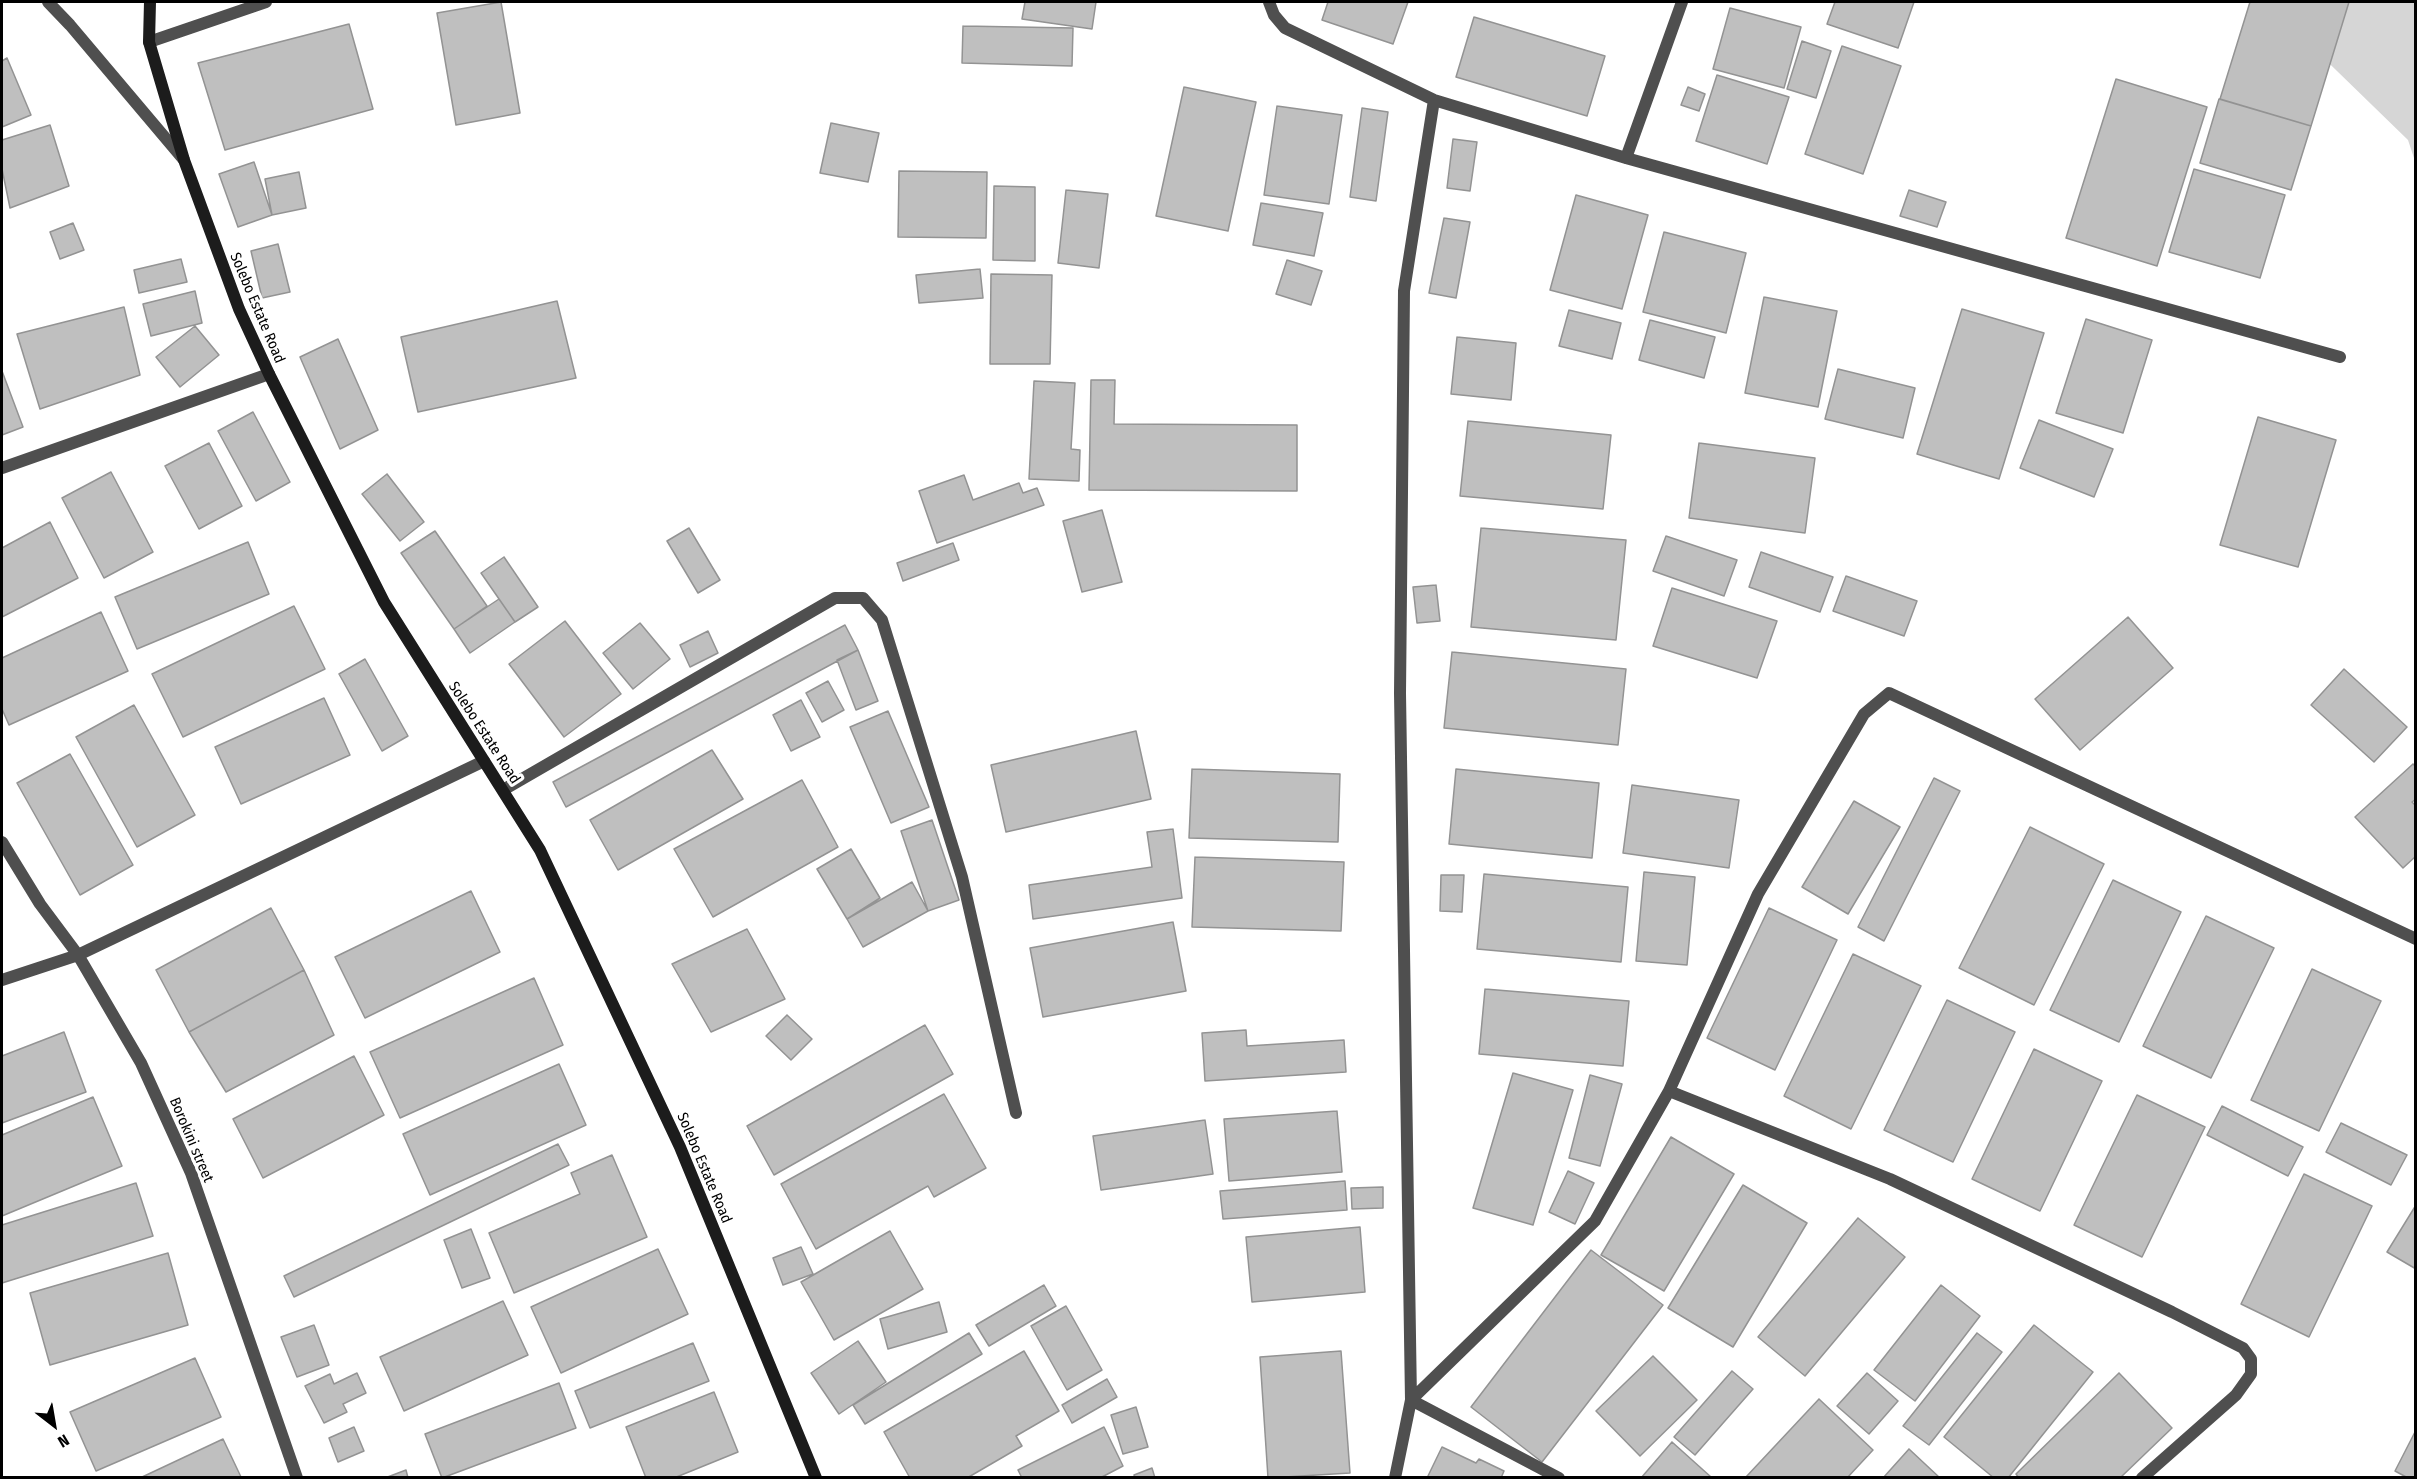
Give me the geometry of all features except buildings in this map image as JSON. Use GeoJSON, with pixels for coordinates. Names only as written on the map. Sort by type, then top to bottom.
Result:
{"type":"FeatureCollection","features":[{"type":"Feature","properties":{"kind":"street"},"geometry":{"type":"LineString","coordinates":[[48,2],[184,160]]}},
{"type":"Feature","properties":{"kind":"street","name":"Solebo Estate Road"},"geometry":{"type":"LineString","coordinates":[[150,2],[149,42],[184,160],[239,309],[269,374],[384,602],[540,850],[680,1146],[816,1478]]}},
{"type":"Feature","properties":{"kind":"street"},"geometry":{"type":"LineString","coordinates":[[149,42],[266,2]]}},
{"type":"Feature","properties":{"kind":"street"},"geometry":{"type":"LineString","coordinates":[[1269,2],[1285,28],[1434,100],[1626,158],[2340,357]]}},
{"type":"Feature","properties":{"kind":"street"},"geometry":{"type":"LineString","coordinates":[[1626,158],[1682,2]]}},
{"type":"Feature","properties":{"kind":"street"},"geometry":{"type":"LineString","coordinates":[[1395,1478],[1411,1400],[1400,693],[1404,291],[1434,100]]}},
{"type":"Feature","properties":{"kind":"street"},"geometry":{"type":"LineString","coordinates":[[2,468],[269,374]]}},
{"type":"Feature","properties":{"kind":"street"},"geometry":{"type":"LineString","coordinates":[[503,790],[835,598],[863,598],[882,620],[962,878],[1016,1113]]}},
{"type":"Feature","properties":{"kind":"street"},"geometry":{"type":"LineString","coordinates":[[1411,1400],[1595,1221],[1669,1091],[1758,894],[1864,714],[1889,693],[2415,939]]}},
{"type":"Feature","properties":{"kind":"street"},"geometry":{"type":"LineString","coordinates":[[2,980],[78,955],[484,761]]}},
{"type":"Feature","properties":{"kind":"street","name":"Borokini street"},"geometry":{"type":"LineString","coordinates":[[2,842],[40,904],[78,955],[141,1063],[191,1173],[297,1478]]}},
{"type":"Feature","properties":{"kind":"street"},"geometry":{"type":"LineString","coordinates":[[1669,1091],[1890,1179],[2172,1312],[2242,1348],[2251,1359],[2251,1374],[2236,1395],[2142,1478]]}},
{"type":"Feature","properties":{"kind":"street"},"geometry":{"type":"LineString","coordinates":[[1411,1400],[1559,1478]]}},
{"type":"Feature","properties":{"kind":"shaded area"},"geometry":{"type":"Polygon","coordinates":[[[2266,2],[2415,2],[2415,161],[2408,140],[2266,2]]]}}]}
